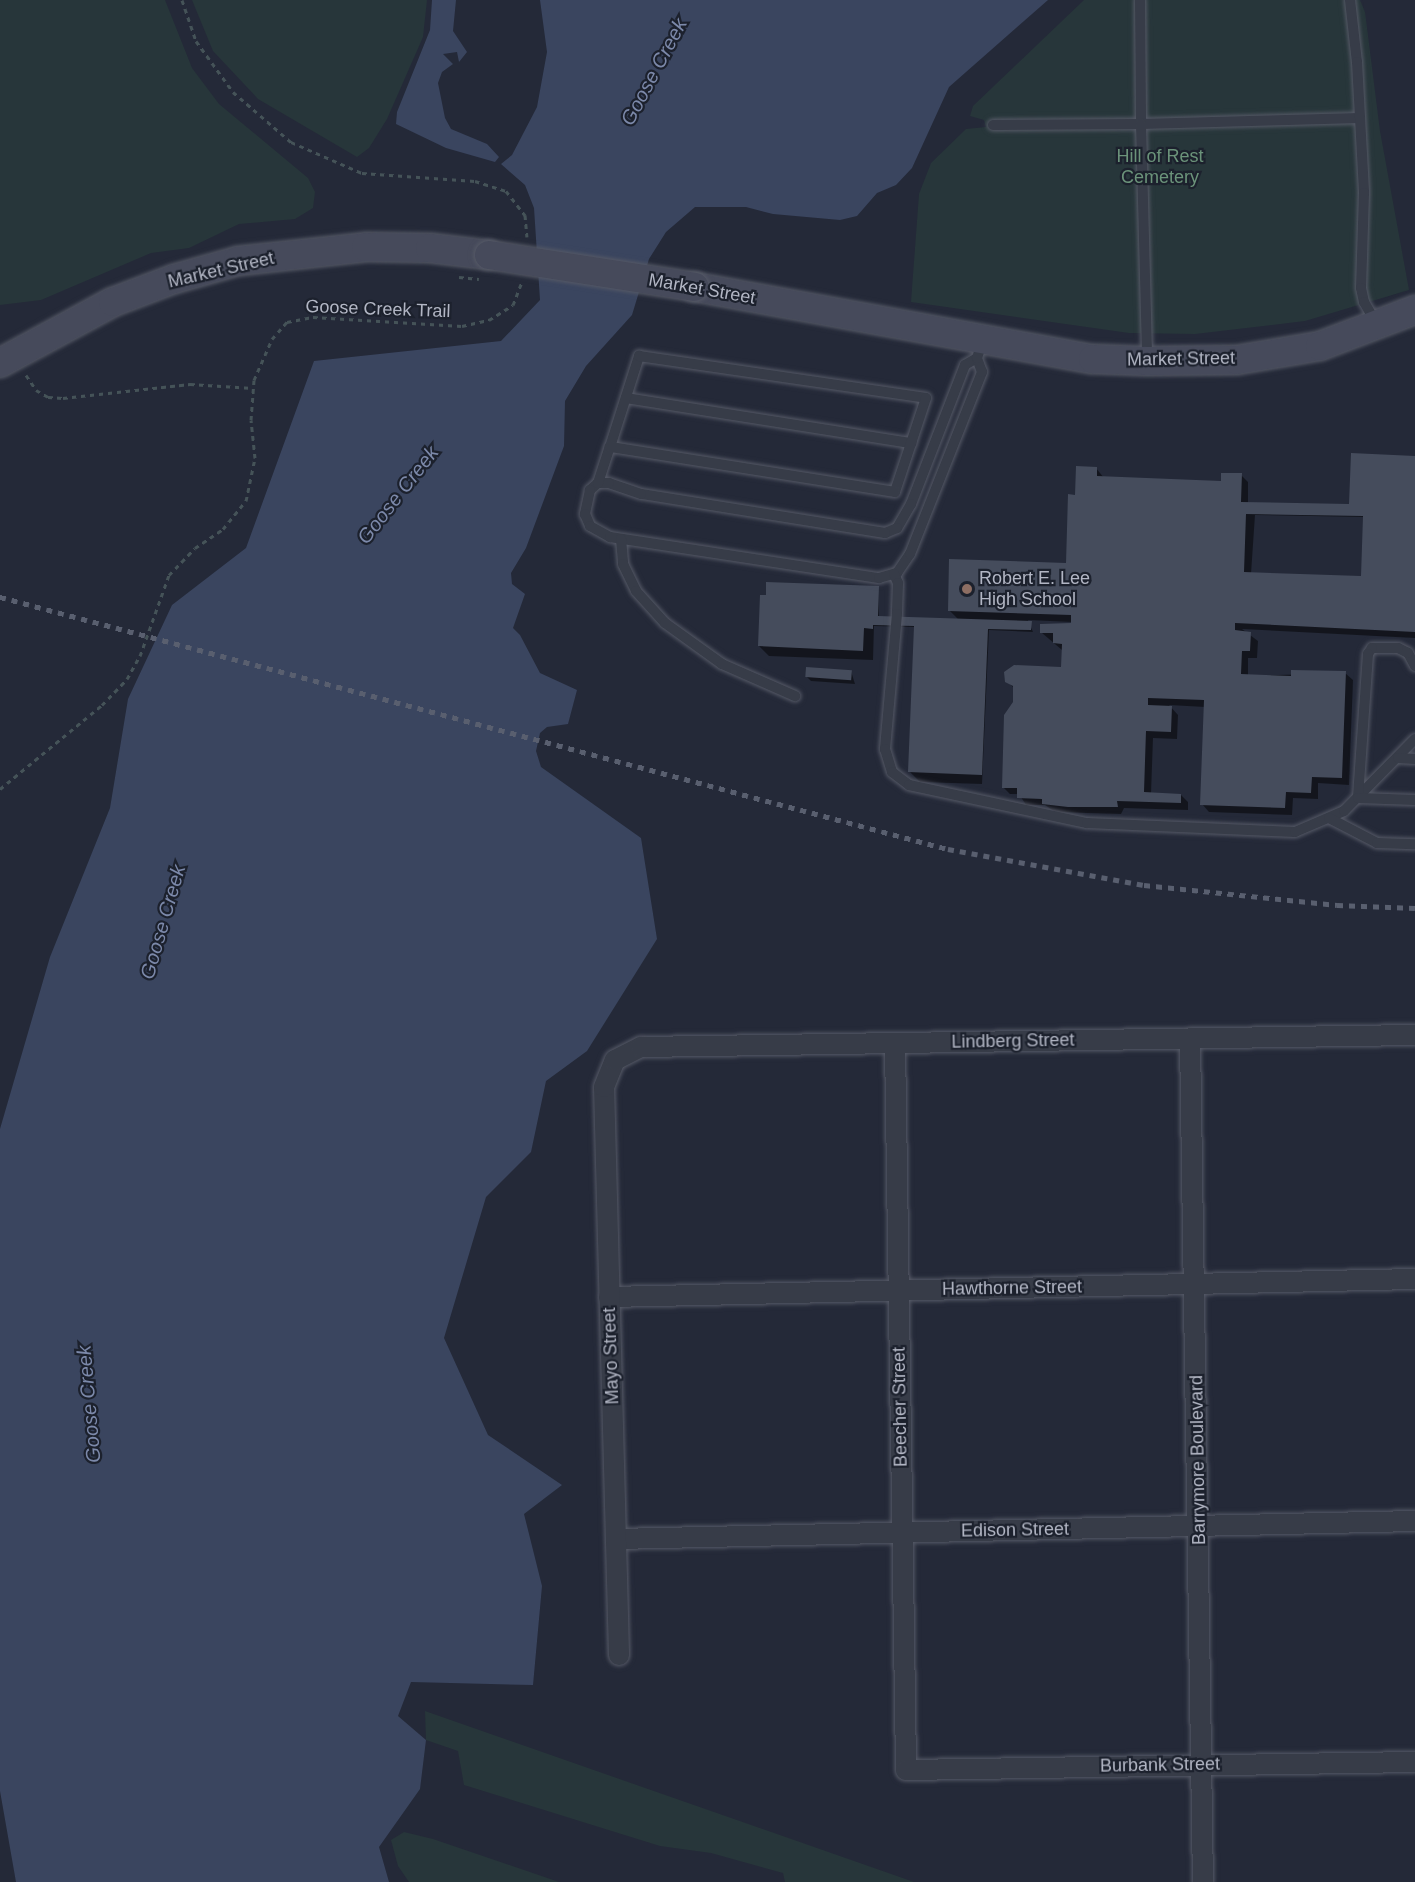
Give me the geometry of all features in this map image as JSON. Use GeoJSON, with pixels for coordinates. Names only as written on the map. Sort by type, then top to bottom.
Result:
{"type":"FeatureCollection","features":[{"type":"Feature","properties":{"kind":"main road","name":"Market Street"},"geometry":{"type":"LineString","coordinates":[[14,372],[113,302],[174,279],[238,261],[366,247],[430,248],[488,267],[695,286],[980,349],[1093,359],[1238,360],[1320,346],[1415,310]]}},
{"type":"Feature","properties":{"kind":"street","name":"Lindberg Street"},"geometry":{"type":"LineString","coordinates":[[615,1060],[641,1047],[1415,1035]]}},
{"type":"Feature","properties":{"kind":"street","name":"Barrymore Boulevard"},"geometry":{"type":"LineString","coordinates":[[1190,1039],[1203,1882]]}},
{"type":"Feature","properties":{"kind":"street","name":"Beecher Street"},"geometry":{"type":"LineString","coordinates":[[895,1043],[906,1770]]}},
{"type":"Feature","properties":{"kind":"street","name":"Mayo Street"},"geometry":{"type":"LineString","coordinates":[[615,1060],[603,1087],[619,1655]]}},
{"type":"Feature","properties":{"kind":"street","name":"Hawthorne Street"},"geometry":{"type":"LineString","coordinates":[[609,1297],[1415,1279]]}},
{"type":"Feature","properties":{"kind":"street","name":"Edison Street"},"geometry":{"type":"LineString","coordinates":[[616,1539],[1415,1521]]}},
{"type":"Feature","properties":{"kind":"street","name":"Burbank Street"},"geometry":{"type":"LineString","coordinates":[[906,1770],[1415,1762]]}},
{"type":"Feature","properties":{"kind":"lane"},"geometry":{"type":"LineString","coordinates":[[1140,0],[1147,361]]}},
{"type":"Feature","properties":{"kind":"lane"},"geometry":{"type":"LineString","coordinates":[[1350,0],[1360,118],[1361,288],[1364,302],[1377,326]]}},
{"type":"Feature","properties":{"kind":"lane"},"geometry":{"type":"LineString","coordinates":[[993,125],[1141,124],[1360,118]]}},
{"type":"Feature","properties":{"kind":"lane"},"geometry":{"type":"LineString","coordinates":[[598,483],[620,486],[641,494],[885,533],[897,528],[911,504],[965,365],[980,349]]}},
{"type":"Feature","properties":{"kind":"lane"},"geometry":{"type":"LineString","coordinates":[[895,492],[926,398],[639,356],[598,483],[590,490],[585,514],[599,533],[621,539],[879,578],[894,574],[910,554],[982,372],[980,349]]}},
{"type":"Feature","properties":{"kind":"lane"},"geometry":{"type":"LineString","coordinates":[[626,398],[911,443]]}},
{"type":"Feature","properties":{"kind":"lane"},"geometry":{"type":"LineString","coordinates":[[610,447],[895,492],[911,504]]}},
{"type":"Feature","properties":{"kind":"lane"},"geometry":{"type":"LineString","coordinates":[[621,539],[623,564],[636,591],[665,623],[722,664],[795,696]]}},
{"type":"Feature","properties":{"kind":"lane"},"geometry":{"type":"LineString","coordinates":[[894,574],[898,583],[897,614],[885,742],[888,760],[899,781],[927,790],[1087,823],[1295,832],[1329,818],[1358,798],[1378,773],[1398,758],[1415,739]]}},
{"type":"Feature","properties":{"kind":"lane"},"geometry":{"type":"LineString","coordinates":[[1358,798],[1368,654],[1372,648],[1398,648],[1408,653],[1415,666]]}},
{"type":"Feature","properties":{"kind":"lane"},"geometry":{"type":"LineString","coordinates":[[1398,758],[1415,759]]}},
{"type":"Feature","properties":{"kind":"lane"},"geometry":{"type":"LineString","coordinates":[[1358,798],[1415,800]]}},
{"type":"Feature","properties":{"kind":"lane"},"geometry":{"type":"LineString","coordinates":[[1329,818],[1377,843],[1415,844]]}},
{"type":"Feature","properties":{"kind":"path"},"geometry":{"type":"LineString","coordinates":[[182,0],[196,41],[233,92],[291,142],[362,173],[475,181],[506,191],[525,215],[526,248]]}},
{"type":"Feature","properties":{"kind":"path"},"geometry":{"type":"LineString","coordinates":[[447,275],[488,267]]}},
{"type":"Feature","properties":{"kind":"path","name":"Goose Creek Trail"},"geometry":{"type":"LineString","coordinates":[[0,789],[94,712],[126,679],[140,656],[169,575],[195,548],[223,529],[246,501],[255,458],[251,420],[253,388],[272,339],[287,321],[313,317],[462,326],[489,320],[513,305],[522,280]]}},
{"type":"Feature","properties":{"kind":"path"},"geometry":{"type":"LineString","coordinates":[[14,372],[35,368]]}},
{"type":"Feature","properties":{"kind":"path"},"geometry":{"type":"LineString","coordinates":[[14,372],[48,397],[63,398],[190,384],[253,388]]}},
{"type":"Feature","properties":{"kind":"green space"},"geometry":{"type":"Polygon","coordinates":[[[0,0],[165,0],[192,68],[219,104],[308,178],[315,192],[313,208],[295,219],[239,224],[189,248],[151,253],[41,300],[0,305],[0,0]]]}},
{"type":"Feature","properties":{"kind":"green space"},"geometry":{"type":"Polygon","coordinates":[[[192,0],[427,0],[423,37],[387,119],[369,148],[357,157],[258,99],[213,51],[192,0]]]}},
{"type":"Feature","properties":{"kind":"green space","name":"Hill of Rest Cemetery"},"geometry":{"type":"Polygon","coordinates":[[[1084,0],[1360,0],[1365,12],[1380,131],[1409,290],[1305,321],[1195,334],[1129,333],[911,302],[919,194],[931,163],[966,129],[986,127],[984,120],[970,116],[973,106],[1084,0]]]}},
{"type":"Feature","properties":{"kind":"green space"},"geometry":{"type":"Polygon","coordinates":[[[425,1711],[914,1882],[785,1882],[783,1873],[711,1853],[660,1846],[464,1785],[458,1751],[426,1740],[425,1711]]]}},
{"type":"Feature","properties":{"kind":"green space"},"geometry":{"type":"Polygon","coordinates":[[[404,1832],[433,1839],[559,1882],[409,1882],[398,1866],[391,1840],[404,1832]]]}},
{"type":"Feature","properties":{"kind":"water"},"geometry":{"type":"Polygon","coordinates":[[[432,0],[456,0],[453,31],[467,52],[459,62],[457,52],[443,54],[453,64],[442,72],[438,83],[445,118],[451,129],[487,144],[499,157],[495,162],[446,148],[396,124],[397,112],[430,30],[432,0]]]}},
{"type":"Feature","properties":{"kind":"water","name":"Goose Creek"},"geometry":{"type":"Polygon","coordinates":[[[540,0],[1048,0],[949,87],[912,168],[896,185],[877,193],[857,216],[840,220],[773,214],[746,207],[695,207],[666,232],[649,259],[632,315],[586,366],[565,401],[564,446],[526,548],[511,573],[512,584],[525,594],[513,628],[520,635],[540,673],[577,690],[568,724],[547,727],[540,733],[536,751],[541,767],[641,838],[657,939],[587,1051],[546,1081],[531,1152],[486,1197],[444,1338],[488,1435],[562,1485],[524,1514],[542,1586],[533,1685],[411,1682],[398,1716],[426,1740],[420,1789],[379,1847],[389,1882],[16,1882],[0,1791],[0,1129],[50,957],[110,808],[128,699],[172,605],[246,548],[314,361],[501,341],[540,300],[534,208],[525,185],[501,164],[512,155],[537,107],[547,52],[540,0]]]}},
{"type":"Feature","properties":{"kind":"building"},"geometry":{"type":"Polygon","coordinates":[[[1351,453],[1415,456],[1415,632],[1235,623],[1235,630],[1251,632],[1250,651],[1242,651],[1241,674],[1291,676],[1291,670],[1346,671],[1342,778],[1312,777],[1311,793],[1286,792],[1285,808],[1200,805],[1204,700],[1148,698],[1148,705],[1172,706],[1171,732],[1146,731],[1144,792],[1181,794],[1181,803],[1117,801],[1118,807],[1068,807],[1042,804],[1042,799],[1017,798],[1017,788],[1002,788],[1004,715],[1013,702],[1013,686],[1005,682],[1004,672],[1014,665],[1061,667],[1062,644],[1053,643],[1053,633],[1040,633],[1040,624],[1071,623],[1071,615],[948,611],[949,559],[1066,563],[1068,494],[1075,495],[1076,466],[1097,467],[1097,476],[1221,481],[1221,473],[1242,473],[1241,502],[1349,504],[1351,453]],[[1246,514],[1244,572],[1361,576],[1363,516],[1246,514]]]}},
{"type":"Feature","properties":{"kind":"building"},"geometry":{"type":"Polygon","coordinates":[[[766,582],[879,586],[878,616],[1032,621],[1031,630],[988,629],[982,775],[908,772],[914,626],[873,625],[873,629],[864,628],[863,651],[758,646],[760,595],[766,595],[766,582]]]}},
{"type":"Feature","properties":{"kind":"building"},"geometry":{"type":"Polygon","coordinates":[[[806,667],[852,670],[851,680],[805,677],[806,667]]]}},
{"type":"Feature","properties":{"kind":"railway"},"geometry":{"type":"LineString","coordinates":[[0,597],[948,849],[1144,885],[1337,905],[1415,908]]}},
{"type":"Feature","properties":{"kind":"place","name":"Robert E. Lee High School"},"geometry":{"type":"Point","coordinates":[967,589]}}]}
